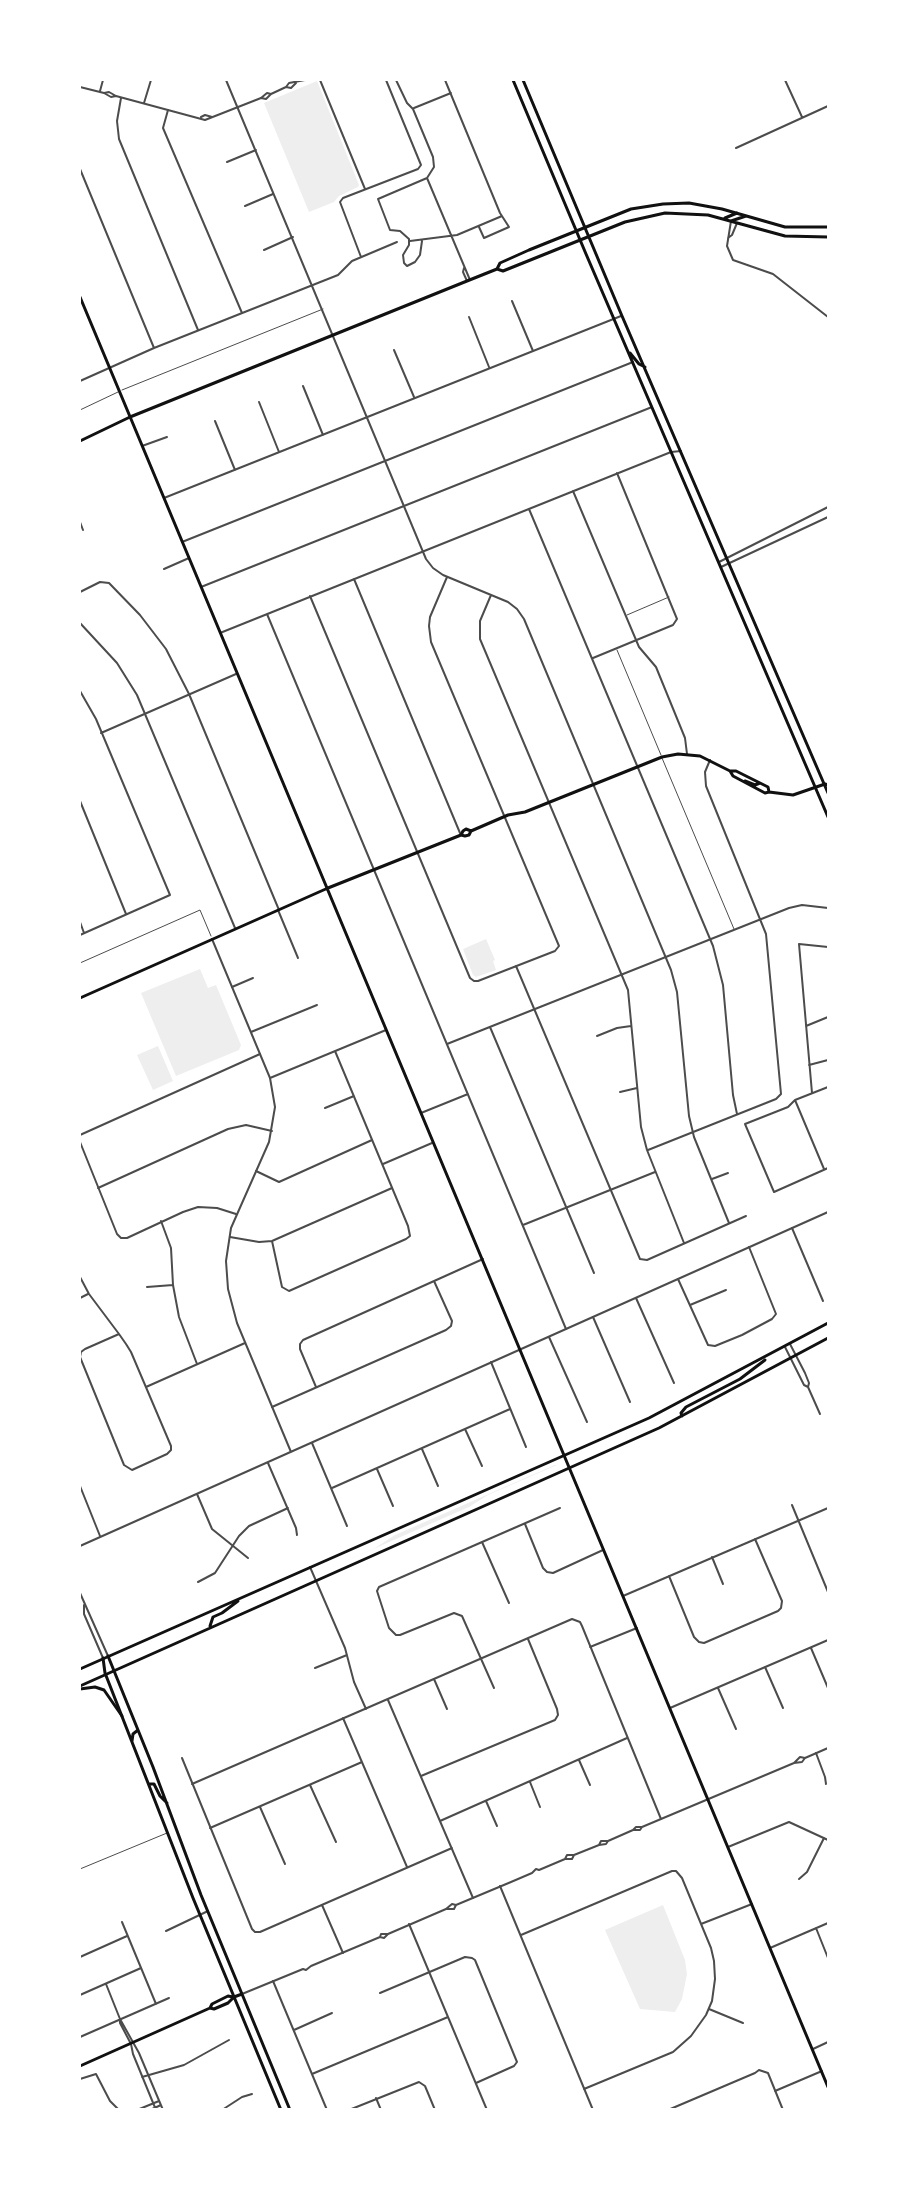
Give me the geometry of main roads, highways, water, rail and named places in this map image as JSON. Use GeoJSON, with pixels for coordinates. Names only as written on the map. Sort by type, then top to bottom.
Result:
{"type":"FeatureCollection","features":[{"type":"Feature","properties":{"kind":"main road"},"geometry":{"type":"LineString","coordinates":[[513,80],[828,817]]}},
{"type":"Feature","properties":{"kind":"main road"},"geometry":{"type":"LineString","coordinates":[[523,80],[828,794]]}},
{"type":"Feature","properties":{"kind":"main road"},"geometry":{"type":"LineString","coordinates":[[521,99],[530,96]]}},
{"type":"Feature","properties":{"kind":"main road"},"geometry":{"type":"LineString","coordinates":[[80,441],[130,417],[469,281],[497,269],[500,263],[631,209],[675,202],[706,205],[785,226],[828,227]]}},
{"type":"Feature","properties":{"kind":"main road"},"geometry":{"type":"LineString","coordinates":[[497,269],[503,271],[625,222],[656,214],[687,213],[724,219],[785,236],[828,237]]}},
{"type":"Feature","properties":{"kind":"main road"},"geometry":{"type":"LineString","coordinates":[[724,219],[737,213]]}},
{"type":"Feature","properties":{"kind":"main road"},"geometry":{"type":"LineString","coordinates":[[731,221],[746,216]]}},
{"type":"Feature","properties":{"kind":"main road"},"geometry":{"type":"LineString","coordinates":[[80,297],[828,2087]]}},
{"type":"Feature","properties":{"kind":"main road"},"geometry":{"type":"LineString","coordinates":[[627,349],[639,364],[645,367]]}},
{"type":"Feature","properties":{"kind":"main road"},"geometry":{"type":"LineString","coordinates":[[80,998],[328,888],[461,835],[464,830],[471,831],[505,817],[525,812],[662,757],[687,754],[710,760],[768,787],[769,792]]}},
{"type":"Feature","properties":{"kind":"main road"},"geometry":{"type":"LineString","coordinates":[[730,771],[733,776],[765,793],[794,795],[826,785]]}},
{"type":"Feature","properties":{"kind":"main road"},"geometry":{"type":"LineString","coordinates":[[738,779],[755,784],[760,783]]}},
{"type":"Feature","properties":{"kind":"main road"},"geometry":{"type":"LineString","coordinates":[[826,785],[828,779]]}},
{"type":"Feature","properties":{"kind":"main road"},"geometry":{"type":"LineString","coordinates":[[80,1669],[649,1418],[828,1323]]}},
{"type":"Feature","properties":{"kind":"main road"},"geometry":{"type":"LineString","coordinates":[[80,1687],[109,1671],[570,1468],[682,1416],[828,1338]]}},
{"type":"Feature","properties":{"kind":"main road"},"geometry":{"type":"LineString","coordinates":[[682,1416],[681,1413],[686,1407],[740,1378],[771,1354]]}},
{"type":"Feature","properties":{"kind":"main road"},"geometry":{"type":"LineString","coordinates":[[210,1626],[213,1617],[242,1598]]}},
{"type":"Feature","properties":{"kind":"main road"},"geometry":{"type":"LineString","coordinates":[[105,1657],[122,1716],[200,1915],[290,2109]]}},
{"type":"Feature","properties":{"kind":"main road"},"geometry":{"type":"LineString","coordinates":[[105,1657],[109,1671],[138,1730],[168,1804],[280,2109]]}},
{"type":"Feature","properties":{"kind":"main road"},"geometry":{"type":"LineString","coordinates":[[80,1687],[95,1687],[104,1690],[122,1716]]}},
{"type":"Feature","properties":{"kind":"main road"},"geometry":{"type":"LineString","coordinates":[[132,1743],[133,1734],[138,1730]]}},
{"type":"Feature","properties":{"kind":"main road"},"geometry":{"type":"LineString","coordinates":[[149,1784],[154,1784],[160,1796],[168,1804]]}},
{"type":"Feature","properties":{"kind":"main road"},"geometry":{"type":"LineString","coordinates":[[169,1833],[177,1829]]}},
{"type":"Feature","properties":{"kind":"main road"},"geometry":{"type":"LineString","coordinates":[[80,2066],[210,2008],[214,2009],[228,2003],[238,1996]]}}]}
